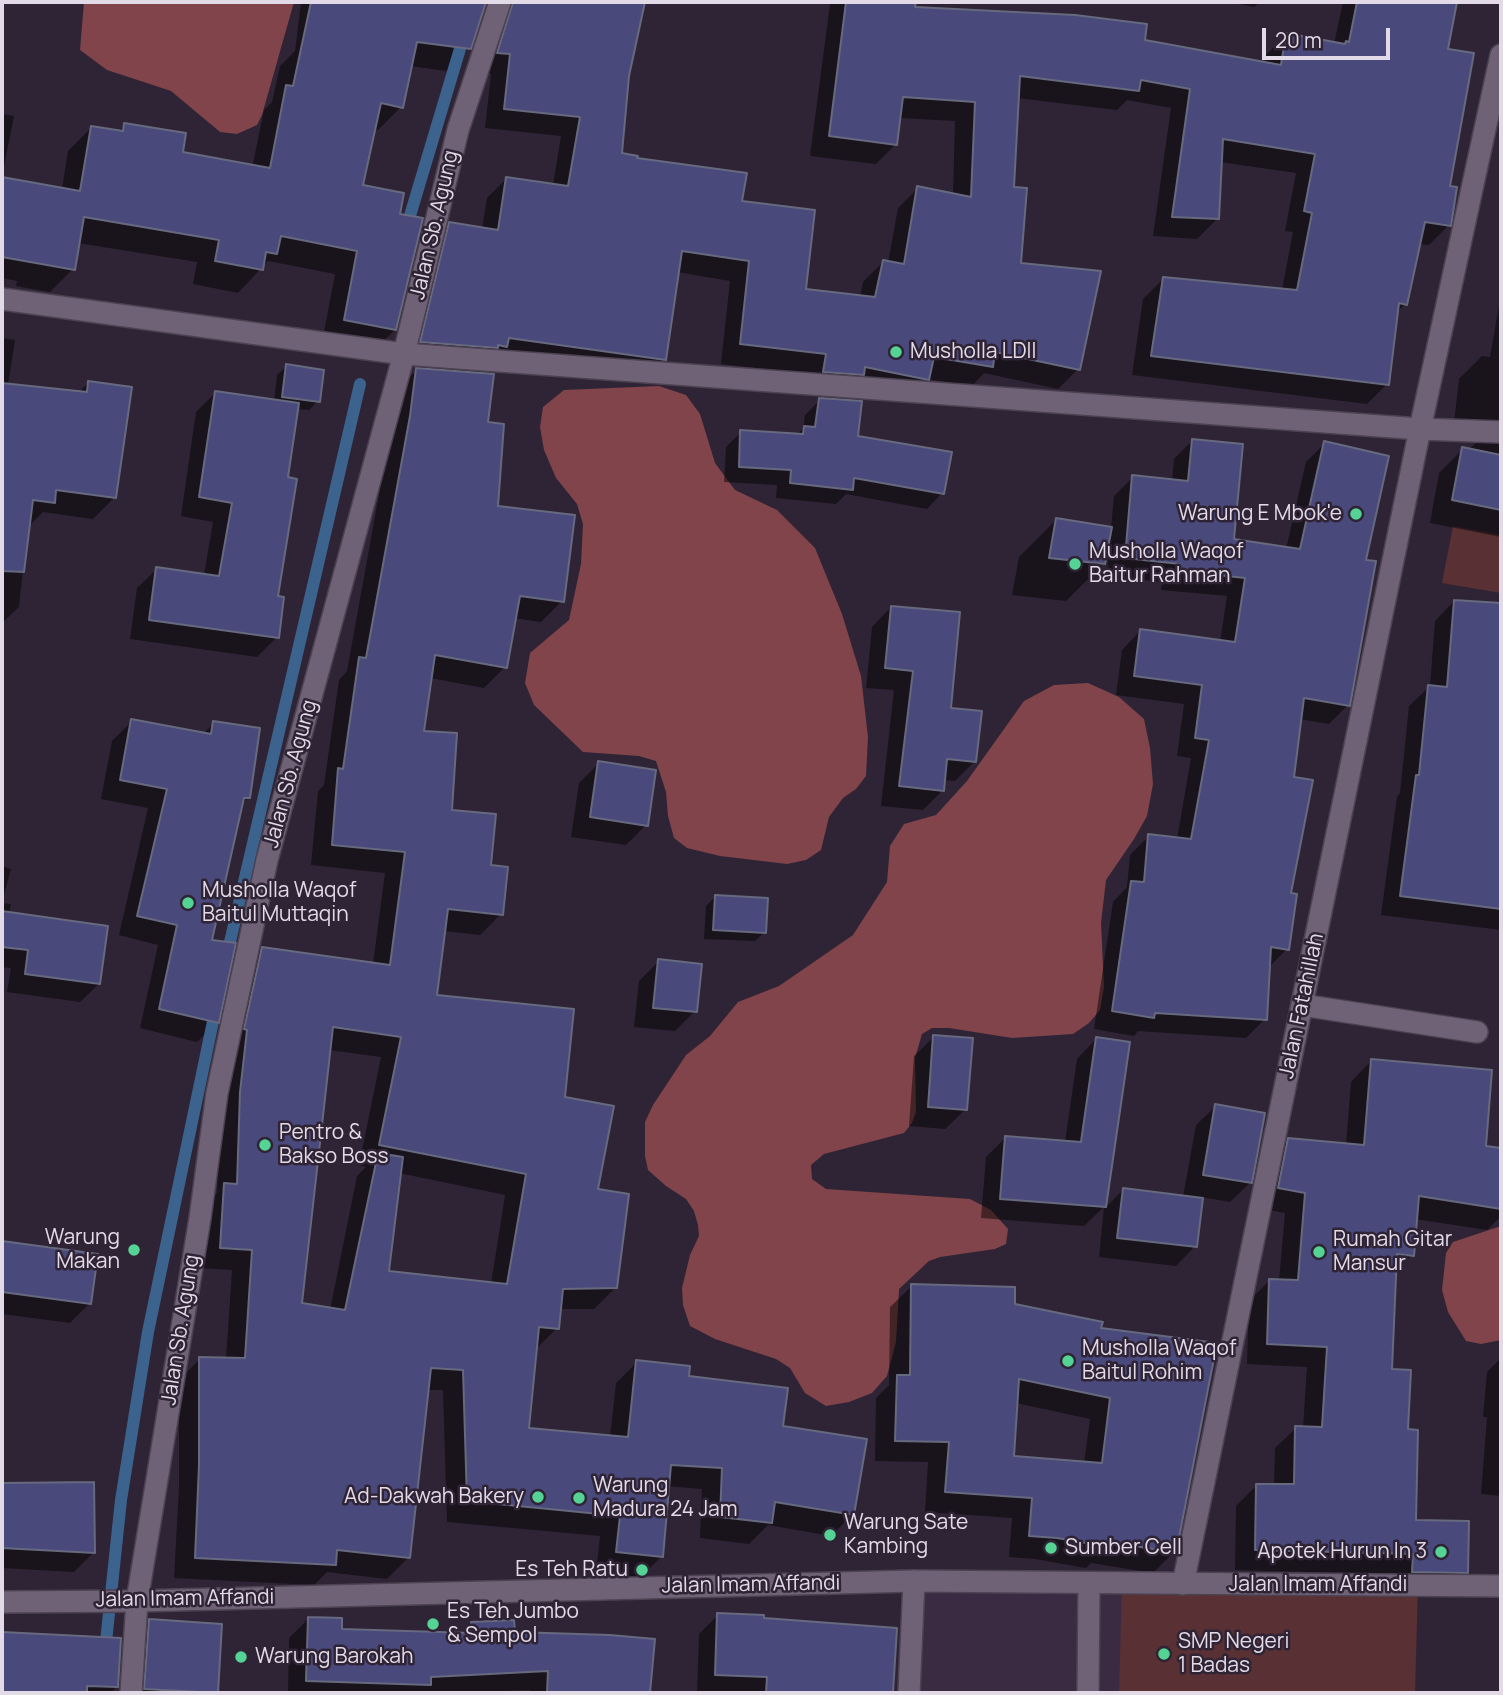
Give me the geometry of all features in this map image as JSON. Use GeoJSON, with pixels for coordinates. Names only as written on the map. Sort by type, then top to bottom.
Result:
{"type":"FeatureCollection","features":[{"type":"Feature","properties":{"kind":"street","name":"Jalan Sb. Agung"},"geometry":{"type":"LineString","coordinates":[[131,1693],[128,1601],[200,1218],[216,1093],[267,860],[404,354],[458,130],[500,2]]}},
{"type":"Feature","properties":{"kind":"street","name":"Jalan Fatahillah"},"geometry":{"type":"LineString","coordinates":[[1183,1584],[1420,429],[1501,55]]}},
{"type":"Feature","properties":{"kind":"street"},"geometry":{"type":"LineString","coordinates":[[2,299],[404,354],[1420,429],[1501,432]]}},
{"type":"Feature","properties":{"kind":"street"},"geometry":{"type":"LineString","coordinates":[[1302,1005],[1478,1032]]}},
{"type":"Feature","properties":{"kind":"street"},"geometry":{"type":"LineString","coordinates":[[909,1693],[914,1581]]}},
{"type":"Feature","properties":{"kind":"street","name":"Jalan Imam Affandi"},"geometry":{"type":"LineString","coordinates":[[2,1602],[914,1581],[1501,1586]]}},
{"type":"Feature","properties":{"kind":"street"},"geometry":{"type":"LineString","coordinates":[[1088,1693],[1089,1583]]}},
{"type":"Feature","properties":{"kind":"shaded area"},"geometry":{"type":"Polygon","coordinates":[[[84,2],[294,2],[257,125],[237,134],[220,132],[171,91],[107,70],[80,50],[84,2]]]}},
{"type":"Feature","properties":{"kind":"shaded area"},"geometry":{"type":"Polygon","coordinates":[[[659,386],[686,395],[700,414],[715,463],[735,490],[777,510],[815,548],[842,614],[861,676],[868,737],[866,776],[856,789],[843,798],[829,817],[821,850],[806,860],[787,864],[720,856],[687,848],[674,838],[668,816],[666,792],[656,761],[639,756],[583,752],[534,705],[525,683],[530,653],[569,620],[581,564],[583,524],[577,504],[556,478],[544,450],[540,427],[543,407],[564,390],[659,386]]]}},
{"type":"Feature","properties":{"kind":"shaded area"},"geometry":{"type":"Polygon","coordinates":[[[1453,526],[1501,535],[1501,593],[1442,583],[1453,526]]]}},
{"type":"Feature","properties":{"kind":"shaded area"},"geometry":{"type":"Polygon","coordinates":[[[1088,683],[1119,697],[1144,719],[1153,784],[1147,816],[1106,880],[1101,923],[1104,987],[1100,1010],[1089,1023],[1073,1034],[1012,1038],[949,1028],[932,1028],[922,1034],[915,1058],[916,1112],[904,1133],[824,1154],[811,1165],[812,1179],[826,1189],[970,1199],[991,1210],[1008,1229],[1006,1244],[995,1249],[929,1261],[899,1289],[896,1342],[887,1376],[872,1393],[849,1402],[826,1406],[805,1393],[790,1368],[776,1359],[715,1339],[690,1326],[683,1305],[682,1288],[690,1255],[699,1236],[698,1225],[694,1211],[686,1199],[648,1170],[645,1156],[645,1122],[686,1055],[710,1036],[738,1002],[779,986],[853,935],[887,882],[890,846],[904,824],[936,815],[967,781],[1024,701],[1054,685],[1088,683]]]}},
{"type":"Feature","properties":{"kind":"shaded area"},"geometry":{"type":"Polygon","coordinates":[[[1501,1226],[1501,1340],[1481,1344],[1466,1341],[1448,1312],[1442,1290],[1446,1253],[1453,1242],[1501,1226]]]}},
{"type":"Feature","properties":{"kind":"shaded area","name":"SMP Negeri 1 Badas"},"geometry":{"type":"Polygon","coordinates":[[[914,1581],[1183,1584],[1415,1693],[909,1693],[914,1581]]]}},
{"type":"Feature","properties":{"kind":"shaded area"},"geometry":{"type":"Polygon","coordinates":[[[1122,1583],[1418,1585],[1415,1693],[1119,1693],[1122,1583]]]}},
{"type":"Feature","properties":{"kind":"building"},"geometry":{"type":"Polygon","coordinates":[[[311,2],[486,2],[471,49],[417,42],[403,108],[381,103],[363,185],[404,193],[400,214],[423,218],[396,330],[344,320],[357,251],[281,236],[277,254],[266,252],[263,270],[215,261],[219,240],[84,217],[75,270],[2,257],[2,177],[80,191],[91,126],[123,131],[124,123],[186,133],[183,152],[270,168],[286,85],[293,86],[311,2]]]}},
{"type":"Feature","properties":{"kind":"building"},"geometry":{"type":"Polygon","coordinates":[[[513,2],[645,2],[629,76],[622,153],[638,156],[637,158],[747,173],[742,201],[815,210],[806,289],[875,297],[883,260],[904,264],[917,186],[971,197],[975,102],[903,97],[897,145],[829,136],[846,2],[916,2],[915,7],[1075,15],[1147,24],[1145,40],[1281,65],[1286,33],[1345,44],[1346,41],[1349,42],[1357,2],[1457,2],[1448,49],[1474,53],[1450,186],[1457,187],[1451,226],[1425,222],[1407,305],[1399,303],[1389,385],[1151,356],[1163,277],[1297,290],[1312,213],[1304,211],[1315,154],[1223,139],[1219,219],[1172,217],[1190,89],[1141,80],[1139,91],[1020,76],[1014,187],[1027,188],[1021,263],[1101,271],[1080,370],[995,352],[993,367],[934,357],[929,380],[865,367],[864,375],[823,372],[826,354],[740,344],[749,261],[682,251],[666,360],[509,338],[507,347],[498,345],[498,348],[420,342],[449,222],[498,230],[506,177],[568,186],[580,117],[504,109],[510,54],[497,53],[513,2]]]}},
{"type":"Feature","properties":{"kind":"building"},"geometry":{"type":"Polygon","coordinates":[[[286,364],[324,370],[320,402],[282,397],[286,364]]]}},
{"type":"Feature","properties":{"kind":"building"},"geometry":{"type":"Polygon","coordinates":[[[416,368],[494,374],[488,422],[504,424],[498,506],[575,515],[564,602],[520,596],[507,668],[435,655],[424,731],[457,733],[452,810],[496,814],[491,865],[508,867],[503,915],[448,909],[437,995],[574,1009],[565,1097],[614,1106],[598,1189],[629,1194],[617,1288],[563,1289],[559,1329],[539,1327],[529,1428],[628,1437],[636,1360],[690,1366],[689,1376],[788,1388],[783,1426],[867,1439],[854,1515],[775,1502],[772,1523],[720,1517],[722,1468],[671,1465],[663,1557],[616,1552],[620,1516],[467,1501],[463,1370],[431,1368],[410,1558],[337,1550],[336,1565],[195,1558],[199,1465],[199,1357],[245,1358],[252,1250],[220,1248],[224,1183],[237,1184],[240,1092],[247,1030],[244,1029],[262,947],[390,965],[405,852],[332,845],[338,768],[343,769],[359,657],[366,658],[410,416],[416,368]],[[333,1027],[302,1303],[345,1310],[378,1153],[403,1157],[389,1271],[507,1284],[526,1174],[379,1145],[401,1037],[333,1027]]]}},
{"type":"Feature","properties":{"kind":"building"},"geometry":{"type":"Polygon","coordinates":[[[88,381],[132,387],[116,498],[56,490],[55,503],[33,500],[24,572],[2,571],[2,383],[87,392],[88,381]]]}},
{"type":"Feature","properties":{"kind":"building"},"geometry":{"type":"Polygon","coordinates":[[[215,391],[299,403],[288,477],[297,479],[278,596],[284,597],[279,638],[149,620],[156,567],[219,576],[232,503],[199,497],[215,391]]]}},
{"type":"Feature","properties":{"kind":"building"},"geometry":{"type":"Polygon","coordinates":[[[819,398],[862,401],[858,436],[952,452],[944,494],[854,478],[853,490],[790,483],[791,470],[739,467],[740,430],[803,434],[804,426],[815,427],[819,398]]]}},
{"type":"Feature","properties":{"kind":"building"},"geometry":{"type":"Polygon","coordinates":[[[1192,439],[1243,444],[1234,539],[1300,549],[1324,441],[1389,456],[1366,560],[1376,561],[1350,706],[1304,698],[1294,777],[1313,780],[1291,893],[1297,894],[1289,950],[1271,947],[1267,1020],[1155,1013],[1154,1018],[1112,1011],[1131,881],[1144,882],[1148,834],[1191,839],[1209,740],[1195,738],[1202,685],[1134,676],[1140,629],[1235,642],[1245,578],[1179,571],[1180,564],[1125,558],[1132,475],[1188,481],[1192,439]]]}},
{"type":"Feature","properties":{"kind":"building"},"geometry":{"type":"Polygon","coordinates":[[[1462,447],[1501,455],[1501,510],[1452,500],[1462,447]]]}},
{"type":"Feature","properties":{"kind":"building"},"geometry":{"type":"Polygon","coordinates":[[[1056,518],[1112,527],[1105,564],[1049,558],[1056,518]]]}},
{"type":"Feature","properties":{"kind":"building"},"geometry":{"type":"Polygon","coordinates":[[[1454,600],[1501,603],[1501,909],[1400,896],[1416,775],[1419,775],[1428,685],[1447,687],[1454,600]]]}},
{"type":"Feature","properties":{"kind":"building"},"geometry":{"type":"Polygon","coordinates":[[[891,606],[960,612],[951,708],[982,711],[976,762],[947,759],[944,791],[899,786],[913,671],[885,668],[891,606]]]}},
{"type":"Feature","properties":{"kind":"building"},"geometry":{"type":"Polygon","coordinates":[[[131,719],[211,734],[213,721],[260,728],[250,798],[244,798],[212,940],[236,943],[219,1023],[159,1009],[177,925],[137,916],[167,789],[120,780],[131,719]]]}},
{"type":"Feature","properties":{"kind":"building"},"geometry":{"type":"Polygon","coordinates":[[[598,761],[656,770],[648,826],[590,817],[598,761]]]}},
{"type":"Feature","properties":{"kind":"building"},"geometry":{"type":"Polygon","coordinates":[[[715,895],[768,898],[766,933],[713,930],[715,895]]]}},
{"type":"Feature","properties":{"kind":"building"},"geometry":{"type":"Polygon","coordinates":[[[2,911],[108,926],[100,984],[25,974],[28,950],[2,947],[2,911]]]}},
{"type":"Feature","properties":{"kind":"building"},"geometry":{"type":"Polygon","coordinates":[[[658,959],[702,964],[697,1012],[653,1008],[658,959]]]}},
{"type":"Feature","properties":{"kind":"building"},"geometry":{"type":"Polygon","coordinates":[[[933,1035],[973,1038],[967,1110],[928,1107],[933,1035]]]}},
{"type":"Feature","properties":{"kind":"building"},"geometry":{"type":"Polygon","coordinates":[[[1096,1037],[1130,1042],[1106,1207],[1000,1199],[1005,1136],[1081,1142],[1096,1037]]]}},
{"type":"Feature","properties":{"kind":"building"},"geometry":{"type":"Polygon","coordinates":[[[1371,1059],[1492,1070],[1486,1146],[1501,1148],[1501,1209],[1419,1196],[1414,1256],[1397,1254],[1392,1369],[1411,1370],[1408,1429],[1418,1430],[1416,1520],[1469,1521],[1468,1573],[1412,1572],[1413,1554],[1255,1550],[1256,1484],[1294,1484],[1295,1426],[1322,1427],[1327,1347],[1267,1344],[1269,1279],[1298,1280],[1305,1193],[1278,1188],[1288,1138],[1364,1145],[1371,1059]]]}},
{"type":"Feature","properties":{"kind":"building"},"geometry":{"type":"Polygon","coordinates":[[[1215,1104],[1265,1113],[1252,1183],[1203,1175],[1215,1104]]]}},
{"type":"Feature","properties":{"kind":"building"},"geometry":{"type":"Polygon","coordinates":[[[1123,1188],[1203,1198],[1197,1247],[1117,1238],[1123,1188]]]}},
{"type":"Feature","properties":{"kind":"building"},"geometry":{"type":"Polygon","coordinates":[[[2,1241],[98,1254],[91,1304],[2,1292],[2,1241]]]}},
{"type":"Feature","properties":{"kind":"building"},"geometry":{"type":"Polygon","coordinates":[[[911,1284],[1015,1287],[1015,1304],[1103,1322],[1101,1328],[1217,1343],[1176,1553],[1110,1542],[1109,1547],[1029,1536],[1032,1498],[945,1492],[949,1442],[895,1441],[897,1375],[910,1375],[911,1284]],[[1019,1379],[1014,1456],[1102,1463],[1110,1398],[1019,1379]]]}},
{"type":"Feature","properties":{"kind":"building"},"geometry":{"type":"Polygon","coordinates":[[[94,1482],[95,1553],[2,1548],[2,1483],[94,1482]]]}},
{"type":"Feature","properties":{"kind":"building"},"geometry":{"type":"Polygon","coordinates":[[[717,1613],[897,1628],[893,1693],[766,1693],[767,1677],[715,1675],[717,1613]]]}},
{"type":"Feature","properties":{"kind":"building"},"geometry":{"type":"Polygon","coordinates":[[[308,1617],[342,1618],[342,1629],[472,1633],[471,1622],[514,1620],[515,1632],[655,1639],[650,1693],[547,1693],[548,1671],[431,1677],[431,1685],[306,1681],[308,1617]]]}},
{"type":"Feature","properties":{"kind":"building"},"geometry":{"type":"Polygon","coordinates":[[[149,1619],[222,1624],[218,1693],[144,1689],[149,1619]]]}},
{"type":"Feature","properties":{"kind":"building"},"geometry":{"type":"Polygon","coordinates":[[[2,1632],[121,1638],[118,1687],[87,1686],[87,1693],[2,1693],[2,1632]]]}},
{"type":"Feature","properties":{"kind":"waterway"},"geometry":{"type":"LineString","coordinates":[[406,229],[474,2]]}},
{"type":"Feature","properties":{"kind":"waterway"},"geometry":{"type":"LineString","coordinates":[[226,959],[360,384]]}},
{"type":"Feature","properties":{"kind":"waterway"},"geometry":{"type":"LineString","coordinates":[[105,1651],[121,1500],[148,1332],[216,1007]]}},
{"type":"Feature","properties":{"kind":"place","name":"Musholla LDII"},"geometry":{"type":"Point","coordinates":[896,352]}},
{"type":"Feature","properties":{"kind":"place","name":"Warung E Mbok'e"},"geometry":{"type":"Point","coordinates":[1356,514]}},
{"type":"Feature","properties":{"kind":"place","name":"Musholla Waqof Baitur Rahman"},"geometry":{"type":"Point","coordinates":[1075,564]}},
{"type":"Feature","properties":{"kind":"place","name":"Musholla Waqof Baitul Muttaqin"},"geometry":{"type":"Point","coordinates":[188,903]}},
{"type":"Feature","properties":{"kind":"place","name":"Pentro & Bakso Boss"},"geometry":{"type":"Point","coordinates":[265,1145]}},
{"type":"Feature","properties":{"kind":"place","name":"Warung Makan"},"geometry":{"type":"Point","coordinates":[134,1250]}},
{"type":"Feature","properties":{"kind":"place","name":"Rumah Gitar Mansur"},"geometry":{"type":"Point","coordinates":[1319,1252]}},
{"type":"Feature","properties":{"kind":"place","name":"Musholla Waqof Baitul Rohim"},"geometry":{"type":"Point","coordinates":[1068,1361]}},
{"type":"Feature","properties":{"kind":"place","name":"Ad-Dakwah Bakery"},"geometry":{"type":"Point","coordinates":[538,1497]}},
{"type":"Feature","properties":{"kind":"place","name":"Warung Madura 24 Jam"},"geometry":{"type":"Point","coordinates":[579,1498]}},
{"type":"Feature","properties":{"kind":"place","name":"Warung Sate Kambing"},"geometry":{"type":"Point","coordinates":[830,1535]}},
{"type":"Feature","properties":{"kind":"place","name":"Sumber Cell"},"geometry":{"type":"Point","coordinates":[1051,1548]}},
{"type":"Feature","properties":{"kind":"place","name":"Apotek Hurun In 3"},"geometry":{"type":"Point","coordinates":[1441,1552]}},
{"type":"Feature","properties":{"kind":"place","name":"Es Teh Ratu"},"geometry":{"type":"Point","coordinates":[642,1570]}},
{"type":"Feature","properties":{"kind":"place","name":"Es Teh Jumbo & Sempol"},"geometry":{"type":"Point","coordinates":[433,1624]}},
{"type":"Feature","properties":{"kind":"place","name":"SMP Negeri 1 Badas"},"geometry":{"type":"Point","coordinates":[1164,1654]}},
{"type":"Feature","properties":{"kind":"place","name":"Warung Barokah"},"geometry":{"type":"Point","coordinates":[241,1657]}}]}
